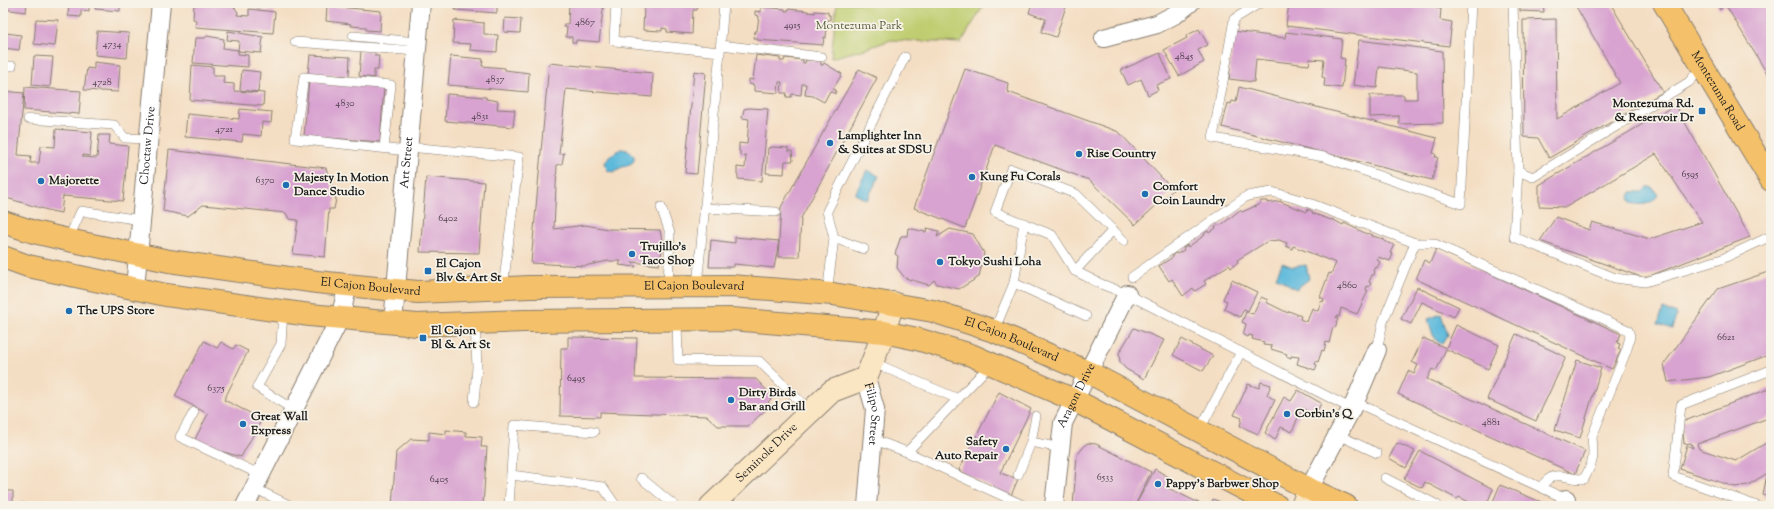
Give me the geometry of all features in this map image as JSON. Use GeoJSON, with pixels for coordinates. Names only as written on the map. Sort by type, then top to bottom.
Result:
{"type":"FeatureCollection","features":[{"type":"Feature","properties":{"kind":"main road","name":"Montezuma Road"},"geometry":{"type":"LineString","coordinates":[[1664,3],[1771,180]]}},
{"type":"Feature","properties":{"kind":"main road","name":"El Cajon Boulevard"},"geometry":{"type":"LineString","coordinates":[[3,222],[34,232],[138,255],[317,282],[396,290],[418,292],[503,288],[731,286],[827,294],[893,303],[933,311],[994,331],[1088,372],[1199,431],[1306,497],[1346,506]]}},
{"type":"Feature","properties":{"kind":"main road"},"geometry":{"type":"LineString","coordinates":[[3,257],[28,266],[166,294],[283,311],[393,323],[417,325],[732,319],[884,332],[917,339],[971,355],[1074,400],[1277,506]]}},
{"type":"Feature","properties":{"kind":"street","name":"Choctaw Drive"},"geometry":{"type":"LineString","coordinates":[[135,288],[161,3]]}},
{"type":"Feature","properties":{"kind":"street","name":"Art Street"},"geometry":{"type":"LineString","coordinates":[[393,323],[421,3]]}},
{"type":"Feature","properties":{"kind":"street"},"geometry":{"type":"LineString","coordinates":[[1104,38],[1157,24],[1176,14],[1190,3]]}},
{"type":"Feature","properties":{"kind":"street"},"geometry":{"type":"LineString","coordinates":[[245,506],[340,318],[348,285]]}},
{"type":"Feature","properties":{"kind":"street","name":"Aragon Drive"},"geometry":{"type":"LineString","coordinates":[[1054,506],[1064,423],[1129,286]]}},
{"type":"Feature","properties":{"kind":"street"},"geometry":{"type":"LineString","coordinates":[[869,370],[884,332],[893,303]]}},
{"type":"Feature","properties":{"kind":"street"},"geometry":{"type":"LineString","coordinates":[[1306,497],[1354,405],[1377,350]]}},
{"type":"Feature","properties":{"kind":"street","name":"Seminole Drive"},"geometry":{"type":"LineString","coordinates":[[711,506],[832,391],[869,370]]}},
{"type":"Feature","properties":{"kind":"street","name":"Filipo Street"},"geometry":{"type":"LineString","coordinates":[[867,506],[875,409],[869,370]]}},
{"type":"Feature","properties":{"kind":"lane"},"geometry":{"type":"LineString","coordinates":[[616,3],[614,41],[822,57]]}},
{"type":"Feature","properties":{"kind":"lane"},"geometry":{"type":"LineString","coordinates":[[696,286],[724,3]]}},
{"type":"Feature","properties":{"kind":"lane"},"geometry":{"type":"LineString","coordinates":[[1260,3],[1234,19],[1213,138],[1324,157],[1461,204],[1471,3]]}},
{"type":"Feature","properties":{"kind":"lane"},"geometry":{"type":"LineString","coordinates":[[1513,3],[1518,172],[1514,237],[1615,278],[1645,282],[1722,259],[1771,236]]}},
{"type":"Feature","properties":{"kind":"lane"},"geometry":{"type":"LineString","coordinates":[[353,36],[417,47]]}},
{"type":"Feature","properties":{"kind":"lane"},"geometry":{"type":"LineString","coordinates":[[295,42],[417,47]]}},
{"type":"Feature","properties":{"kind":"lane"},"geometry":{"type":"LineString","coordinates":[[827,294],[834,238],[827,211],[905,57]]}},
{"type":"Feature","properties":{"kind":"lane"},"geometry":{"type":"LineString","coordinates":[[1518,172],[1533,177],[1689,82],[1702,66]]}},
{"type":"Feature","properties":{"kind":"lane"},"geometry":{"type":"LineString","coordinates":[[384,148],[391,85],[304,77],[294,139],[384,148],[519,157],[503,288]]}},
{"type":"Feature","properties":{"kind":"lane"},"geometry":{"type":"LineString","coordinates":[[28,119],[114,125],[125,138],[148,139]]}},
{"type":"Feature","properties":{"kind":"lane"},"geometry":{"type":"LineString","coordinates":[[1124,241],[1076,194],[1011,169],[995,212],[1052,235],[1075,271],[1101,284],[1129,286],[1241,352],[1354,405],[1541,487],[1564,502]]}},
{"type":"Feature","properties":{"kind":"lane"},"geometry":{"type":"LineString","coordinates":[[1129,286],[1247,196],[1272,192],[1300,200],[1415,243],[1433,243],[1628,330],[1630,336],[1627,349],[1592,437],[1594,452],[1593,463],[1584,479],[1553,476],[1548,478],[1541,487]]}},
{"type":"Feature","properties":{"kind":"lane"},"geometry":{"type":"LineString","coordinates":[[662,207],[670,233],[668,286]]}},
{"type":"Feature","properties":{"kind":"lane"},"geometry":{"type":"LineString","coordinates":[[704,208],[776,212]]}},
{"type":"Feature","properties":{"kind":"lane"},"geometry":{"type":"LineString","coordinates":[[68,240],[80,211],[141,220]]}},
{"type":"Feature","properties":{"kind":"lane"},"geometry":{"type":"LineString","coordinates":[[994,331],[1014,283],[1024,223]]}},
{"type":"Feature","properties":{"kind":"lane"},"geometry":{"type":"LineString","coordinates":[[1075,271],[1114,230]]}},
{"type":"Feature","properties":{"kind":"lane"},"geometry":{"type":"LineString","coordinates":[[834,238],[864,249]]}},
{"type":"Feature","properties":{"kind":"lane"},"geometry":{"type":"LineString","coordinates":[[1377,350],[1382,322],[1415,243]]}},
{"type":"Feature","properties":{"kind":"lane"},"geometry":{"type":"LineString","coordinates":[[1014,283],[1086,316]]}},
{"type":"Feature","properties":{"kind":"lane"},"geometry":{"type":"LineString","coordinates":[[283,311],[281,344],[257,387],[294,410]]}},
{"type":"Feature","properties":{"kind":"lane"},"geometry":{"type":"LineString","coordinates":[[677,320],[678,360],[759,361],[810,411]]}},
{"type":"Feature","properties":{"kind":"lane"},"geometry":{"type":"LineString","coordinates":[[474,402],[477,367],[475,323]]}},
{"type":"Feature","properties":{"kind":"lane"},"geometry":{"type":"LineString","coordinates":[[1199,431],[1241,352]]}},
{"type":"Feature","properties":{"kind":"lane"},"geometry":{"type":"LineString","coordinates":[[907,452],[991,364]]}},
{"type":"Feature","properties":{"kind":"lane"},"geometry":{"type":"LineString","coordinates":[[869,370],[958,399]]}},
{"type":"Feature","properties":{"kind":"lane"},"geometry":{"type":"LineString","coordinates":[[1756,505],[1673,476],[1681,405],[1771,370]]}},
{"type":"Feature","properties":{"kind":"lane"},"geometry":{"type":"LineString","coordinates":[[194,412],[180,436],[258,481],[291,506]]}},
{"type":"Feature","properties":{"kind":"lane"},"geometry":{"type":"LineString","coordinates":[[1018,475],[1031,442],[1036,416]]}},
{"type":"Feature","properties":{"kind":"lane"},"geometry":{"type":"LineString","coordinates":[[509,506],[514,425],[594,432]]}},
{"type":"Feature","properties":{"kind":"lane"},"geometry":{"type":"LineString","coordinates":[[1338,435],[1377,453]]}},
{"type":"Feature","properties":{"kind":"lane"},"geometry":{"type":"LineString","coordinates":[[872,440],[907,452],[1025,506]]}},
{"type":"Feature","properties":{"kind":"lane"},"geometry":{"type":"LineString","coordinates":[[1031,442],[1061,448]]}},
{"type":"Feature","properties":{"kind":"lane"},"geometry":{"type":"LineString","coordinates":[[511,475],[603,487],[616,506]]}},
{"type":"Feature","properties":{"kind":"lane"},"geometry":{"type":"LineString","coordinates":[[641,478],[675,506]]}},
{"type":"Feature","properties":{"kind":"lane"},"geometry":{"type":"LineString","coordinates":[[1385,478],[1437,505],[1436,506]]}},
{"type":"Feature","properties":{"kind":"green space","name":"Montezuma Park"},"geometry":{"type":"Polygon","coordinates":[[[837,3],[985,3],[961,43],[891,40],[831,58],[837,3]]]}},
{"type":"Feature","properties":{"kind":"water"},"geometry":{"type":"Polygon","coordinates":[[[621,149],[625,149],[630,152],[634,156],[634,161],[614,172],[607,170],[605,163],[609,156],[621,149]]]}},
{"type":"Feature","properties":{"kind":"water"},"geometry":{"type":"Polygon","coordinates":[[[867,170],[879,176],[867,200],[855,194],[867,170]]]}},
{"type":"Feature","properties":{"kind":"water"},"geometry":{"type":"Polygon","coordinates":[[[1647,187],[1652,187],[1658,195],[1646,204],[1631,203],[1629,197],[1631,192],[1642,192],[1647,187]]]}},
{"type":"Feature","properties":{"kind":"water"},"geometry":{"type":"Polygon","coordinates":[[[1282,263],[1293,267],[1306,265],[1309,279],[1296,289],[1276,277],[1282,263]]]}},
{"type":"Feature","properties":{"kind":"water"},"geometry":{"type":"Polygon","coordinates":[[[1663,309],[1677,314],[1672,329],[1658,324],[1663,309]]]}},
{"type":"Feature","properties":{"kind":"water"},"geometry":{"type":"Polygon","coordinates":[[[1441,314],[1448,335],[1442,343],[1438,342],[1433,335],[1428,319],[1441,314]]]}},
{"type":"Feature","properties":{"kind":"building"},"geometry":{"type":"Polygon","coordinates":[[[3,3],[27,3],[26,12],[3,9],[3,3]]]}},
{"type":"Feature","properties":{"kind":"building"},"geometry":{"type":"Polygon","coordinates":[[[69,3],[89,3],[89,11],[81,10],[81,17],[68,16],[69,3]]]}},
{"type":"Feature","properties":{"kind":"building"},"geometry":{"type":"Polygon","coordinates":[[[96,3],[120,3],[120,11],[95,9],[96,3]]]}},
{"type":"Feature","properties":{"kind":"building"},"geometry":{"type":"Polygon","coordinates":[[[197,3],[227,3],[234,7],[238,12],[237,15],[249,16],[249,9],[275,12],[273,33],[195,27],[196,20],[193,19],[194,5],[197,5],[197,3]]]}},
{"type":"Feature","properties":{"kind":"building"},"geometry":{"type":"Polygon","coordinates":[[[456,3],[497,3],[497,13],[455,10],[456,3]]]}},
{"type":"Feature","properties":{"kind":"building"},"geometry":{"type":"Polygon","coordinates":[[[569,3],[604,3],[599,42],[576,40],[576,43],[572,42],[572,37],[566,37],[567,27],[564,27],[564,24],[568,24],[569,3]]]}},
{"type":"Feature","properties":{"kind":"building"},"geometry":{"type":"Polygon","coordinates":[[[639,3],[665,3],[664,6],[668,7],[668,3],[689,3],[689,5],[698,6],[697,10],[693,10],[692,34],[667,32],[667,29],[662,28],[662,31],[643,30],[644,6],[639,6],[639,3]]]}},
{"type":"Feature","properties":{"kind":"building"},"geometry":{"type":"Polygon","coordinates":[[[1032,3],[1037,5],[1038,3],[1067,3],[1056,37],[1041,32],[1046,19],[1029,13],[1032,3]]]}},
{"type":"Feature","properties":{"kind":"building"},"geometry":{"type":"Polygon","coordinates":[[[1289,3],[1436,3],[1435,8],[1441,9],[1440,20],[1452,22],[1449,46],[1286,26],[1289,3]]]}},
{"type":"Feature","properties":{"kind":"building"},"geometry":{"type":"Polygon","coordinates":[[[1520,3],[1543,3],[1544,12],[1520,11],[1520,3]]]}},
{"type":"Feature","properties":{"kind":"building"},"geometry":{"type":"Polygon","coordinates":[[[1574,3],[1610,3],[1663,92],[1549,158],[1538,138],[1524,137],[1523,20],[1556,19],[1557,119],[1620,83],[1574,3]]]}},
{"type":"Feature","properties":{"kind":"building"},"geometry":{"type":"Polygon","coordinates":[[[1716,3],[1771,3],[1771,80],[1725,4],[1720,10],[1716,3]]]}},
{"type":"Feature","properties":{"kind":"building"},"geometry":{"type":"Polygon","coordinates":[[[327,6],[381,11],[380,31],[366,30],[366,27],[350,26],[351,24],[326,21],[327,6]]]}},
{"type":"Feature","properties":{"kind":"building"},"geometry":{"type":"Polygon","coordinates":[[[761,7],[785,9],[785,11],[788,11],[788,9],[815,13],[815,11],[828,12],[828,15],[830,15],[830,20],[827,20],[826,38],[824,37],[823,45],[757,40],[757,38],[754,38],[755,31],[757,31],[759,16],[755,15],[755,11],[761,12],[761,7]]]}},
{"type":"Feature","properties":{"kind":"building"},"geometry":{"type":"Polygon","coordinates":[[[505,18],[521,19],[520,33],[504,32],[505,18]]]}},
{"type":"Feature","properties":{"kind":"building"},"geometry":{"type":"Polygon","coordinates":[[[36,19],[58,20],[55,46],[34,44],[36,19]]]}},
{"type":"Feature","properties":{"kind":"building"},"geometry":{"type":"Polygon","coordinates":[[[454,20],[484,23],[484,34],[498,35],[497,52],[470,50],[471,44],[453,43],[454,20]]]}},
{"type":"Feature","properties":{"kind":"building"},"geometry":{"type":"Polygon","coordinates":[[[1199,29],[1208,45],[1198,50],[1204,62],[1179,76],[1164,50],[1187,38],[1186,36],[1199,29]]]}},
{"type":"Feature","properties":{"kind":"building"},"geometry":{"type":"Polygon","coordinates":[[[3,31],[7,32],[6,33],[21,35],[19,50],[3,48],[3,31]]]}},
{"type":"Feature","properties":{"kind":"building"},"geometry":{"type":"Polygon","coordinates":[[[97,31],[129,33],[127,58],[95,55],[97,31]]]}},
{"type":"Feature","properties":{"kind":"building"},"geometry":{"type":"Polygon","coordinates":[[[228,31],[263,37],[261,53],[238,51],[239,41],[227,40],[228,31]]]}},
{"type":"Feature","properties":{"kind":"building"},"geometry":{"type":"Polygon","coordinates":[[[1234,31],[1285,38],[1286,32],[1342,39],[1340,58],[1345,59],[1342,88],[1324,86],[1325,78],[1322,77],[1324,60],[1310,59],[1309,65],[1256,59],[1254,82],[1229,79],[1234,31]]]}},
{"type":"Feature","properties":{"kind":"building"},"geometry":{"type":"Polygon","coordinates":[[[207,36],[224,39],[223,48],[238,50],[238,54],[248,55],[248,67],[193,63],[195,38],[205,38],[207,36]]]}},
{"type":"Feature","properties":{"kind":"building"},"geometry":{"type":"Polygon","coordinates":[[[1359,40],[1442,51],[1443,123],[1399,124],[1399,116],[1370,117],[1370,95],[1404,95],[1404,99],[1417,99],[1417,72],[1379,67],[1377,88],[1353,85],[1359,40]]]}},
{"type":"Feature","properties":{"kind":"building"},"geometry":{"type":"Polygon","coordinates":[[[361,51],[375,52],[375,56],[379,56],[378,70],[374,70],[374,78],[359,76],[361,51]]]}},
{"type":"Feature","properties":{"kind":"building"},"geometry":{"type":"Polygon","coordinates":[[[1160,53],[1171,79],[1156,85],[1158,90],[1148,95],[1141,79],[1128,85],[1121,70],[1160,53]]]}},
{"type":"Feature","properties":{"kind":"building"},"geometry":{"type":"Polygon","coordinates":[[[310,55],[350,57],[349,76],[308,74],[310,55]]]}},
{"type":"Feature","properties":{"kind":"building"},"geometry":{"type":"Polygon","coordinates":[[[756,55],[780,58],[780,61],[784,61],[785,58],[803,60],[803,63],[805,63],[806,60],[821,61],[821,65],[824,63],[842,74],[833,89],[836,90],[835,94],[830,91],[824,102],[813,96],[805,95],[806,84],[802,84],[801,95],[792,94],[791,97],[786,97],[787,93],[781,93],[782,82],[779,82],[778,93],[754,91],[754,85],[749,84],[749,79],[753,80],[756,55]]]}},
{"type":"Feature","properties":{"kind":"building"},"geometry":{"type":"Polygon","coordinates":[[[34,56],[53,57],[50,87],[32,85],[34,56]]]}},
{"type":"Feature","properties":{"kind":"building"},"geometry":{"type":"Polygon","coordinates":[[[451,56],[483,59],[482,66],[505,68],[505,70],[529,73],[528,92],[448,85],[451,56]]]}},
{"type":"Feature","properties":{"kind":"building"},"geometry":{"type":"Polygon","coordinates":[[[94,62],[120,65],[118,92],[84,90],[87,68],[94,69],[94,62]]]}},
{"type":"Feature","properties":{"kind":"building"},"geometry":{"type":"Polygon","coordinates":[[[549,63],[653,73],[652,97],[566,89],[559,154],[564,153],[562,164],[557,165],[554,229],[585,225],[608,229],[660,230],[663,246],[659,265],[632,262],[636,267],[619,265],[621,261],[608,261],[584,266],[531,263],[549,63]]]}},
{"type":"Feature","properties":{"kind":"building"},"geometry":{"type":"Polygon","coordinates":[[[192,65],[213,67],[213,76],[224,76],[223,83],[234,84],[234,91],[264,93],[263,106],[190,100],[192,65]]]}},
{"type":"Feature","properties":{"kind":"building","name":"Lamplighter Inn & Suites at SDSU"},"geometry":{"type":"Polygon","coordinates":[[[859,69],[877,78],[801,218],[799,257],[778,257],[781,207],[859,69]]]}},
{"type":"Feature","properties":{"kind":"building","name":"Rise Country"},"geometry":{"type":"Polygon","coordinates":[[[965,69],[1008,83],[1008,92],[1119,132],[1173,190],[1135,225],[1089,180],[995,145],[965,228],[914,208],[965,69]]]}},
{"type":"Feature","properties":{"kind":"building"},"geometry":{"type":"Polygon","coordinates":[[[242,70],[260,72],[258,92],[240,90],[242,70]]]}},
{"type":"Feature","properties":{"kind":"building"},"geometry":{"type":"Polygon","coordinates":[[[694,71],[706,73],[697,174],[685,173],[694,71]]]}},
{"type":"Feature","properties":{"kind":"building"},"geometry":{"type":"Polygon","coordinates":[[[309,80],[384,86],[380,142],[304,136],[309,80]]]}},
{"type":"Feature","properties":{"kind":"building"},"geometry":{"type":"Polygon","coordinates":[[[25,87],[81,91],[79,114],[24,110],[25,87]]]}},
{"type":"Feature","properties":{"kind":"building"},"geometry":{"type":"Polygon","coordinates":[[[1239,87],[1437,138],[1433,153],[1436,154],[1435,157],[1438,157],[1432,180],[1222,127],[1228,103],[1231,104],[1232,101],[1236,102],[1239,87]]]}},
{"type":"Feature","properties":{"kind":"building"},"geometry":{"type":"Polygon","coordinates":[[[3,91],[24,93],[18,155],[31,156],[30,163],[39,163],[41,146],[55,147],[56,129],[92,132],[90,156],[83,155],[83,157],[97,158],[99,135],[110,135],[109,144],[128,146],[123,201],[63,196],[61,213],[3,197],[3,91]]]}},
{"type":"Feature","properties":{"kind":"building"},"geometry":{"type":"Polygon","coordinates":[[[447,94],[486,97],[486,99],[498,101],[497,109],[515,110],[513,127],[445,121],[447,94]]]}},
{"type":"Feature","properties":{"kind":"building"},"geometry":{"type":"Polygon","coordinates":[[[1675,105],[1750,237],[1644,278],[1540,241],[1556,217],[1589,230],[1592,222],[1650,239],[1702,222],[1656,154],[1566,207],[1539,206],[1539,185],[1675,105]]]}},
{"type":"Feature","properties":{"kind":"building"},"geometry":{"type":"Polygon","coordinates":[[[240,109],[272,112],[271,123],[262,122],[261,136],[243,134],[242,142],[185,137],[187,114],[239,119],[240,109]]]}},
{"type":"Feature","properties":{"kind":"building"},"geometry":{"type":"Polygon","coordinates":[[[744,109],[768,109],[762,181],[738,179],[737,175],[737,167],[745,168],[746,155],[740,156],[739,143],[747,144],[749,119],[742,118],[744,109]]]}},
{"type":"Feature","properties":{"kind":"building"},"geometry":{"type":"Polygon","coordinates":[[[768,148],[788,148],[788,151],[792,151],[793,161],[785,161],[784,174],[766,173],[768,148]]]}},
{"type":"Feature","properties":{"kind":"building"},"geometry":{"type":"Polygon","coordinates":[[[169,150],[326,168],[336,199],[334,209],[329,209],[325,257],[293,254],[298,220],[289,219],[286,213],[203,205],[188,216],[163,211],[169,150]]]}},
{"type":"Feature","properties":{"kind":"building"},"geometry":{"type":"Polygon","coordinates":[[[426,177],[484,182],[479,253],[420,252],[426,177]]]}},
{"type":"Feature","properties":{"kind":"building"},"geometry":{"type":"Polygon","coordinates":[[[1260,201],[1267,201],[1267,203],[1281,201],[1307,212],[1308,209],[1313,212],[1312,213],[1331,220],[1332,219],[1343,225],[1344,223],[1367,234],[1373,235],[1372,236],[1384,239],[1384,241],[1394,245],[1390,253],[1393,254],[1390,261],[1378,257],[1377,260],[1380,262],[1377,268],[1375,267],[1373,271],[1375,271],[1374,275],[1372,275],[1369,282],[1371,283],[1369,287],[1367,286],[1366,290],[1368,291],[1357,314],[1341,308],[1339,317],[1337,316],[1336,318],[1338,319],[1337,324],[1335,328],[1333,327],[1329,343],[1326,342],[1324,351],[1322,350],[1318,362],[1316,361],[1315,364],[1317,365],[1315,370],[1297,364],[1299,357],[1291,356],[1291,358],[1286,356],[1287,354],[1271,349],[1272,346],[1263,345],[1264,342],[1252,339],[1253,336],[1249,335],[1248,337],[1243,335],[1246,324],[1242,322],[1246,312],[1253,314],[1261,297],[1268,300],[1266,302],[1288,313],[1289,311],[1301,316],[1300,319],[1307,322],[1312,308],[1318,311],[1321,301],[1323,302],[1324,299],[1320,297],[1329,273],[1331,274],[1336,263],[1293,246],[1292,249],[1286,246],[1287,243],[1279,240],[1268,241],[1237,260],[1238,262],[1231,268],[1229,265],[1204,281],[1206,284],[1195,291],[1193,288],[1183,296],[1172,279],[1169,281],[1159,266],[1173,257],[1172,255],[1184,250],[1183,248],[1187,245],[1188,247],[1205,235],[1204,234],[1208,231],[1209,233],[1219,224],[1220,226],[1240,210],[1242,212],[1260,204],[1260,201]]]}},
{"type":"Feature","properties":{"kind":"building","name":"Tokyo Sushi Loha"},"geometry":{"type":"Polygon","coordinates":[[[908,228],[926,232],[927,228],[939,231],[937,237],[950,229],[973,234],[984,253],[979,277],[959,289],[937,284],[934,280],[929,285],[905,278],[897,268],[898,256],[895,254],[901,236],[907,236],[908,228]]]}},
{"type":"Feature","properties":{"kind":"building"},"geometry":{"type":"Polygon","coordinates":[[[735,237],[779,241],[774,268],[734,264],[734,267],[709,267],[711,240],[735,243],[735,237]]]}},
{"type":"Feature","properties":{"kind":"building"},"geometry":{"type":"Polygon","coordinates":[[[1436,249],[1621,334],[1617,343],[1620,344],[1618,349],[1621,350],[1612,369],[1416,279],[1424,260],[1430,263],[1436,249]]]}},
{"type":"Feature","properties":{"kind":"building"},"geometry":{"type":"Polygon","coordinates":[[[1771,271],[1771,354],[1709,377],[1668,382],[1664,364],[1718,289],[1771,271]]]}},
{"type":"Feature","properties":{"kind":"building"},"geometry":{"type":"Polygon","coordinates":[[[1232,280],[1257,292],[1248,311],[1244,309],[1240,317],[1224,309],[1227,301],[1223,299],[1232,280]]]}},
{"type":"Feature","properties":{"kind":"building"},"geometry":{"type":"Polygon","coordinates":[[[1417,287],[1459,307],[1454,317],[1422,302],[1411,324],[1401,319],[1417,287]]]}},
{"type":"Feature","properties":{"kind":"building"},"geometry":{"type":"Polygon","coordinates":[[[1456,325],[1499,345],[1488,369],[1446,349],[1436,371],[1432,369],[1427,379],[1585,451],[1575,474],[1398,394],[1408,371],[1414,374],[1418,365],[1412,362],[1423,338],[1446,348],[1456,325]]]}},
{"type":"Feature","properties":{"kind":"building"},"geometry":{"type":"Polygon","coordinates":[[[1134,328],[1164,340],[1144,379],[1126,369],[1120,362],[1119,353],[1134,328]]]}},
{"type":"Feature","properties":{"kind":"building"},"geometry":{"type":"Polygon","coordinates":[[[1516,334],[1566,357],[1536,421],[1487,399],[1516,334]]]}},
{"type":"Feature","properties":{"kind":"building"},"geometry":{"type":"Polygon","coordinates":[[[568,337],[637,338],[635,378],[756,379],[773,397],[768,402],[771,405],[748,426],[718,426],[707,416],[600,412],[600,417],[560,416],[561,348],[568,348],[568,337]]]}},
{"type":"Feature","properties":{"kind":"building"},"geometry":{"type":"Polygon","coordinates":[[[1182,339],[1213,356],[1203,371],[1173,355],[1182,339]]]}},
{"type":"Feature","properties":{"kind":"building"},"geometry":{"type":"Polygon","coordinates":[[[204,341],[217,348],[221,342],[233,349],[236,345],[248,351],[224,400],[262,419],[241,457],[196,444],[194,441],[208,414],[175,396],[204,341]]]}},
{"type":"Feature","properties":{"kind":"building"},"geometry":{"type":"Polygon","coordinates":[[[1577,360],[1601,368],[1580,438],[1555,430],[1577,360]]]}},
{"type":"Feature","properties":{"kind":"building"},"geometry":{"type":"Polygon","coordinates":[[[1261,382],[1271,385],[1267,395],[1275,400],[1258,434],[1240,426],[1242,418],[1234,415],[1248,384],[1259,388],[1261,382]]]}},
{"type":"Feature","properties":{"kind":"building"},"geometry":{"type":"Polygon","coordinates":[[[1771,388],[1771,417],[1697,444],[1699,449],[1736,461],[1771,440],[1771,471],[1748,485],[1735,487],[1680,469],[1687,445],[1693,448],[1691,443],[1684,444],[1682,422],[1771,388]]]}},
{"type":"Feature","properties":{"kind":"building","name":"Corbin's Q"},"geometry":{"type":"Polygon","coordinates":[[[1298,390],[1321,403],[1315,416],[1302,408],[1292,432],[1281,427],[1275,440],[1265,433],[1284,397],[1291,401],[1298,390]]]}},
{"type":"Feature","properties":{"kind":"building"},"geometry":{"type":"Polygon","coordinates":[[[999,392],[1031,409],[1000,473],[1018,479],[1010,498],[959,470],[999,392]]]}},
{"type":"Feature","properties":{"kind":"building"},"geometry":{"type":"Polygon","coordinates":[[[446,430],[466,432],[466,436],[482,437],[481,447],[487,447],[483,506],[392,506],[396,452],[411,439],[429,440],[429,432],[446,434],[446,430]]]}},
{"type":"Feature","properties":{"kind":"building"},"geometry":{"type":"Polygon","coordinates":[[[1087,443],[1096,444],[1151,472],[1135,506],[1073,506],[1077,455],[1087,443]]]}},
{"type":"Feature","properties":{"kind":"building"},"geometry":{"type":"Polygon","coordinates":[[[1397,443],[1415,451],[1406,468],[1389,458],[1397,443]]]}},
{"type":"Feature","properties":{"kind":"building"},"geometry":{"type":"Polygon","coordinates":[[[1420,451],[1493,489],[1486,506],[1477,506],[1459,497],[1457,499],[1425,482],[1422,488],[1404,479],[1420,451]]]}},
{"type":"Feature","properties":{"kind":"building","name":"Pappy's Barbwer Shop"},"geometry":{"type":"Polygon","coordinates":[[[1155,469],[1172,479],[1168,488],[1205,506],[1185,506],[1186,502],[1184,506],[1135,506],[1155,469]]]}},
{"type":"Feature","properties":{"kind":"building"},"geometry":{"type":"Polygon","coordinates":[[[1767,474],[1771,475],[1771,497],[1763,495],[1767,474]]]}},
{"type":"Feature","properties":{"kind":"building"},"geometry":{"type":"Polygon","coordinates":[[[1500,485],[1551,506],[1491,506],[1500,485]]]}},
{"type":"Feature","properties":{"kind":"building"},"geometry":{"type":"Polygon","coordinates":[[[3,491],[13,491],[13,503],[25,503],[25,506],[3,506],[3,491]]]}},
{"type":"Feature","properties":{"kind":"building"},"geometry":{"type":"Polygon","coordinates":[[[1213,499],[1218,501],[1227,506],[1210,506],[1213,499]]]}},
{"type":"Feature","properties":{"kind":"place","name":"Montezuma Rd. & Reservoir Dr"},"geometry":{"type":"Point","coordinates":[1702,111]}},
{"type":"Feature","properties":{"kind":"place","name":"Lamplighter Inn & Suites at SDSU"},"geometry":{"type":"Point","coordinates":[830,143]}},
{"type":"Feature","properties":{"kind":"place","name":"Rise Country"},"geometry":{"type":"Point","coordinates":[1079,154]}},
{"type":"Feature","properties":{"kind":"place","name":"Kung Fu Corals"},"geometry":{"type":"Point","coordinates":[972,177]}},
{"type":"Feature","properties":{"kind":"place","name":"Majorette"},"geometry":{"type":"Point","coordinates":[41,181]}},
{"type":"Feature","properties":{"kind":"place","name":"Majesty In Motion Dance Studio"},"geometry":{"type":"Point","coordinates":[286,185]}},
{"type":"Feature","properties":{"kind":"place","name":"Comfort Coin Laundry"},"geometry":{"type":"Point","coordinates":[1145,194]}},
{"type":"Feature","properties":{"kind":"place","name":"Trujillo's Taco Shop"},"geometry":{"type":"Point","coordinates":[632,254]}},
{"type":"Feature","properties":{"kind":"place","name":"Tokyo Sushi Loha"},"geometry":{"type":"Point","coordinates":[940,262]}},
{"type":"Feature","properties":{"kind":"place","name":"El Cajon Blv & Art St"},"geometry":{"type":"Point","coordinates":[428,271]}},
{"type":"Feature","properties":{"kind":"place","name":"The UPS Store"},"geometry":{"type":"Point","coordinates":[69,311]}},
{"type":"Feature","properties":{"kind":"place","name":"El Cajon Bl & Art St"},"geometry":{"type":"Point","coordinates":[423,338]}},
{"type":"Feature","properties":{"kind":"place","name":"Dirty Birds Bar and Grill"},"geometry":{"type":"Point","coordinates":[731,400]}},
{"type":"Feature","properties":{"kind":"place","name":"Corbin's Q"},"geometry":{"type":"Point","coordinates":[1287,414]}},
{"type":"Feature","properties":{"kind":"place","name":"Great Wall Express"},"geometry":{"type":"Point","coordinates":[243,424]}},
{"type":"Feature","properties":{"kind":"place","name":"Safety Auto Repair"},"geometry":{"type":"Point","coordinates":[1006,449]}},
{"type":"Feature","properties":{"kind":"place","name":"Pappy's Barbwer Shop"},"geometry":{"type":"Point","coordinates":[1158,484]}}]}
